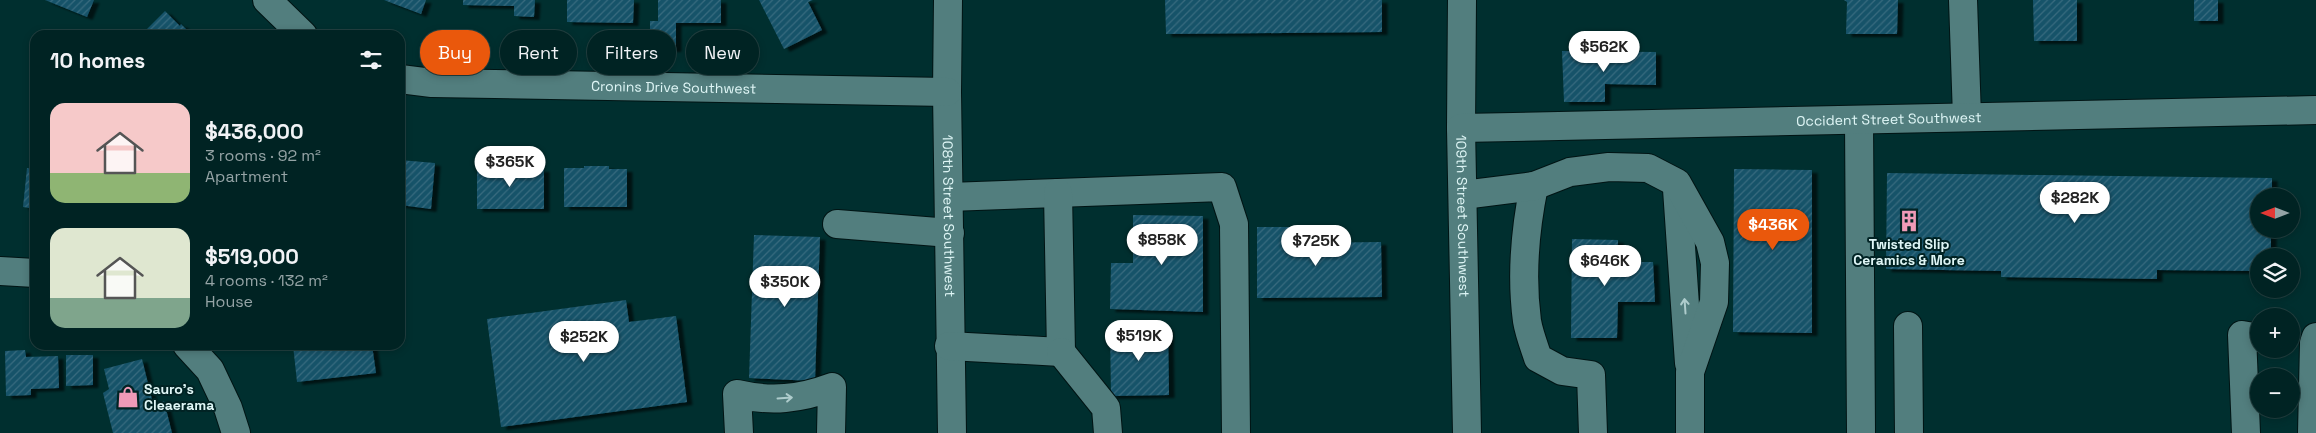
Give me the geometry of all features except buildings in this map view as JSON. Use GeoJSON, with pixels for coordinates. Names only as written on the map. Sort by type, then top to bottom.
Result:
{"type":"FeatureCollection","features":[{"type":"Feature","properties":{"kind":"street"},"geometry":{"type":"LineString","coordinates":[[267,0],[298,30]]}},
{"type":"Feature","properties":{"kind":"street","name":"108th Street Southwest"},"geometry":{"type":"LineString","coordinates":[[948,0],[949,346],[952,433]]}},
{"type":"Feature","properties":{"kind":"street","name":"109th Street Southwest"},"geometry":{"type":"LineString","coordinates":[[1462,0],[1461,128],[1467,433]]}},
{"type":"Feature","properties":{"kind":"street"},"geometry":{"type":"LineString","coordinates":[[1963,0],[1967,117]]}},
{"type":"Feature","properties":{"kind":"street","name":"Cronins Drive Southwest"},"geometry":{"type":"LineString","coordinates":[[405,79],[442,83],[947,92]]}},
{"type":"Feature","properties":{"kind":"street","name":"Occident Street Southwest"},"geometry":{"type":"LineString","coordinates":[[1461,128],[2316,110]]}},
{"type":"Feature","properties":{"kind":"street"},"geometry":{"type":"LineString","coordinates":[[1859,120],[1861,433]]}},
{"type":"Feature","properties":{"kind":"street"},"geometry":{"type":"LineString","coordinates":[[1463,195],[1534,186],[1570,172],[1609,167],[1648,168],[1676,183],[1710,242],[1715,263],[1714,302],[1690,372],[1690,433]]}},
{"type":"Feature","properties":{"kind":"street"},"geometry":{"type":"LineString","coordinates":[[1534,186],[1526,224],[1524,275],[1527,322],[1538,358],[1562,371],[1591,375],[1593,433]]}},
{"type":"Feature","properties":{"kind":"street"},"geometry":{"type":"LineString","coordinates":[[949,197],[1222,187],[1234,224],[1236,433]]}},
{"type":"Feature","properties":{"kind":"street"},"geometry":{"type":"LineString","coordinates":[[1058,193],[1061,352],[1106,408],[1108,433]]}},
{"type":"Feature","properties":{"kind":"street"},"geometry":{"type":"LineString","coordinates":[[837,224],[950,233]]}},
{"type":"Feature","properties":{"kind":"street"},"geometry":{"type":"LineString","coordinates":[[0,271],[30,273]]}},
{"type":"Feature","properties":{"kind":"street"},"geometry":{"type":"LineString","coordinates":[[1908,326],[1909,433]]}},
{"type":"Feature","properties":{"kind":"street"},"geometry":{"type":"LineString","coordinates":[[2246,433],[2242,335],[2250,336]]}},
{"type":"Feature","properties":{"kind":"street"},"geometry":{"type":"LineString","coordinates":[[2309,342],[2312,433]]}},
{"type":"Feature","properties":{"kind":"street"},"geometry":{"type":"LineString","coordinates":[[949,346],[1061,352]]}},
{"type":"Feature","properties":{"kind":"street"},"geometry":{"type":"LineString","coordinates":[[192,350],[210,370],[228,408],[236,433]]}},
{"type":"Feature","properties":{"kind":"street"},"geometry":{"type":"LineString","coordinates":[[739,433],[737,394],[758,399],[788,399],[832,386],[831,433]]}},
{"type":"Feature","properties":{"kind":"place","name":"Twisted Slip Ceramics & More"},"geometry":{"type":"Point","coordinates":[1909,221]}},
{"type":"Feature","properties":{"kind":"place","name":"Sauro's Cleaerama"},"geometry":{"type":"Point","coordinates":[128,397]}}]}
